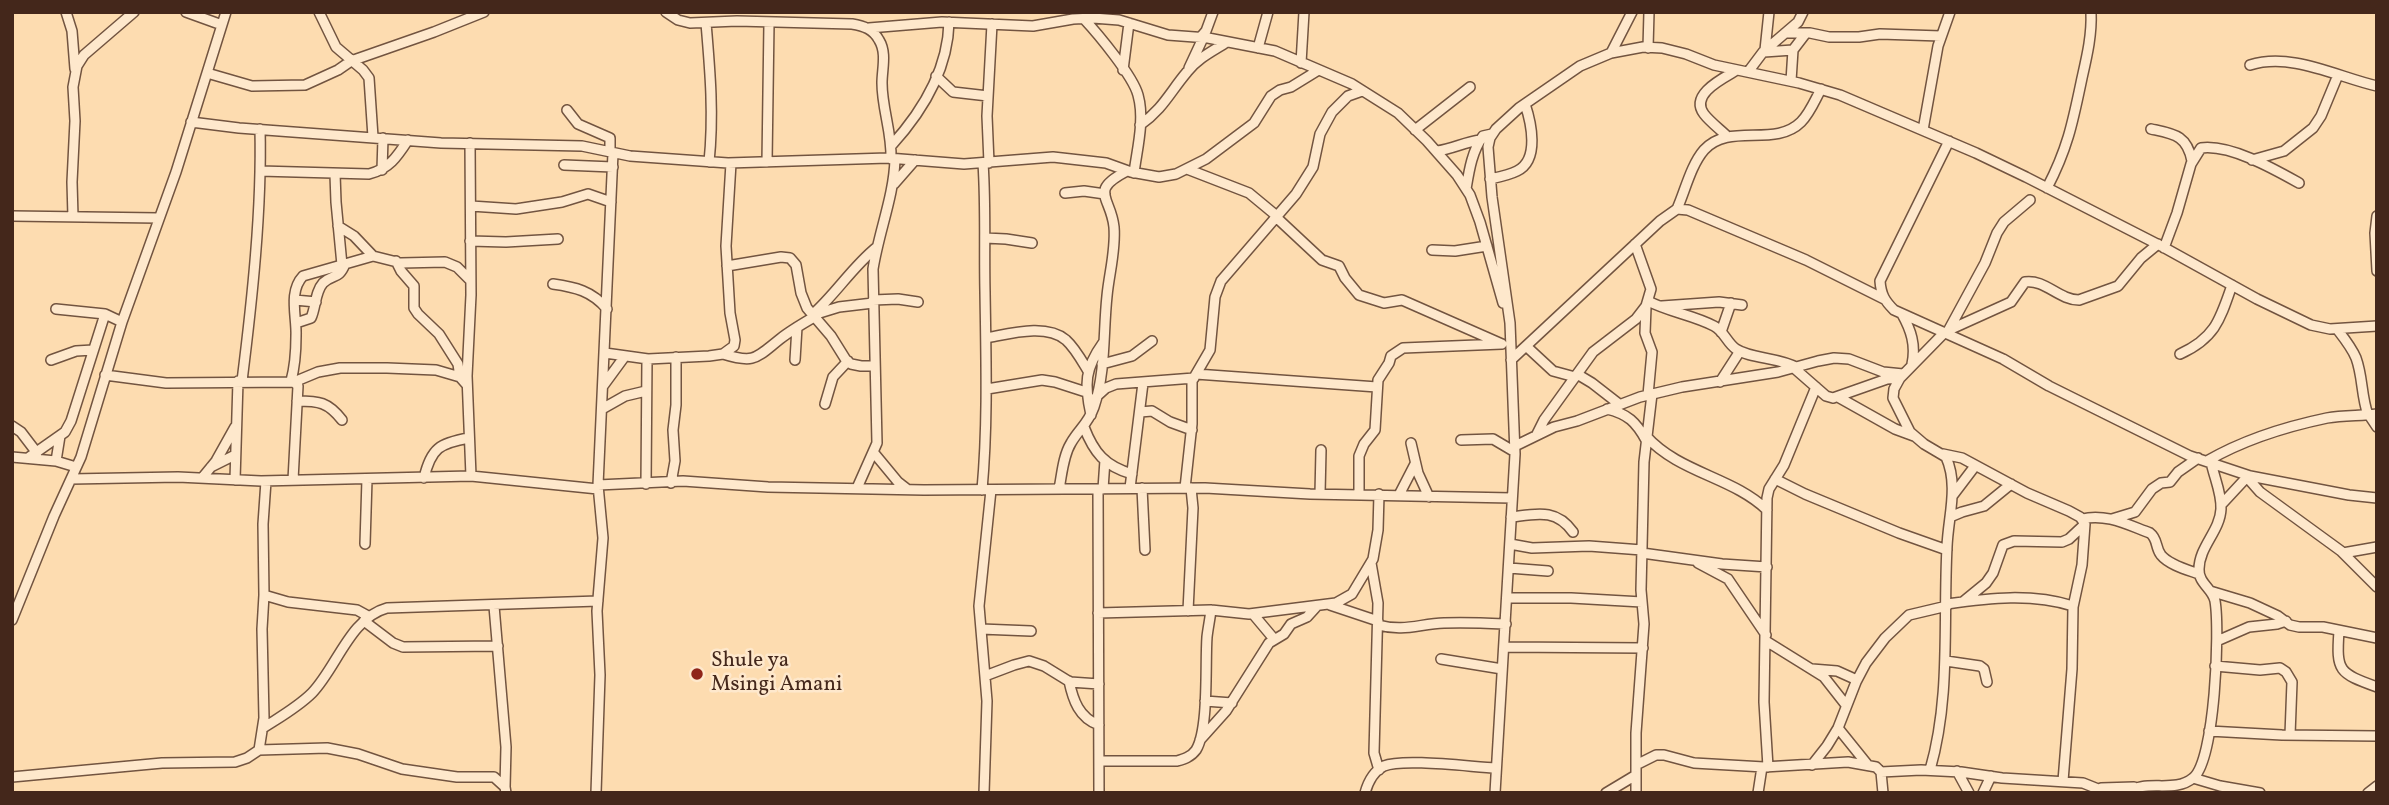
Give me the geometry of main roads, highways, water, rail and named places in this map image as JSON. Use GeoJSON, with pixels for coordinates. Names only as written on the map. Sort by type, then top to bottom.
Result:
{"type":"FeatureCollection","features":[{"type":"Feature","properties":{"kind":"place","name":"Shule ya Msingi Amani"},"geometry":{"type":"Point","coordinates":[697,674]}}]}
